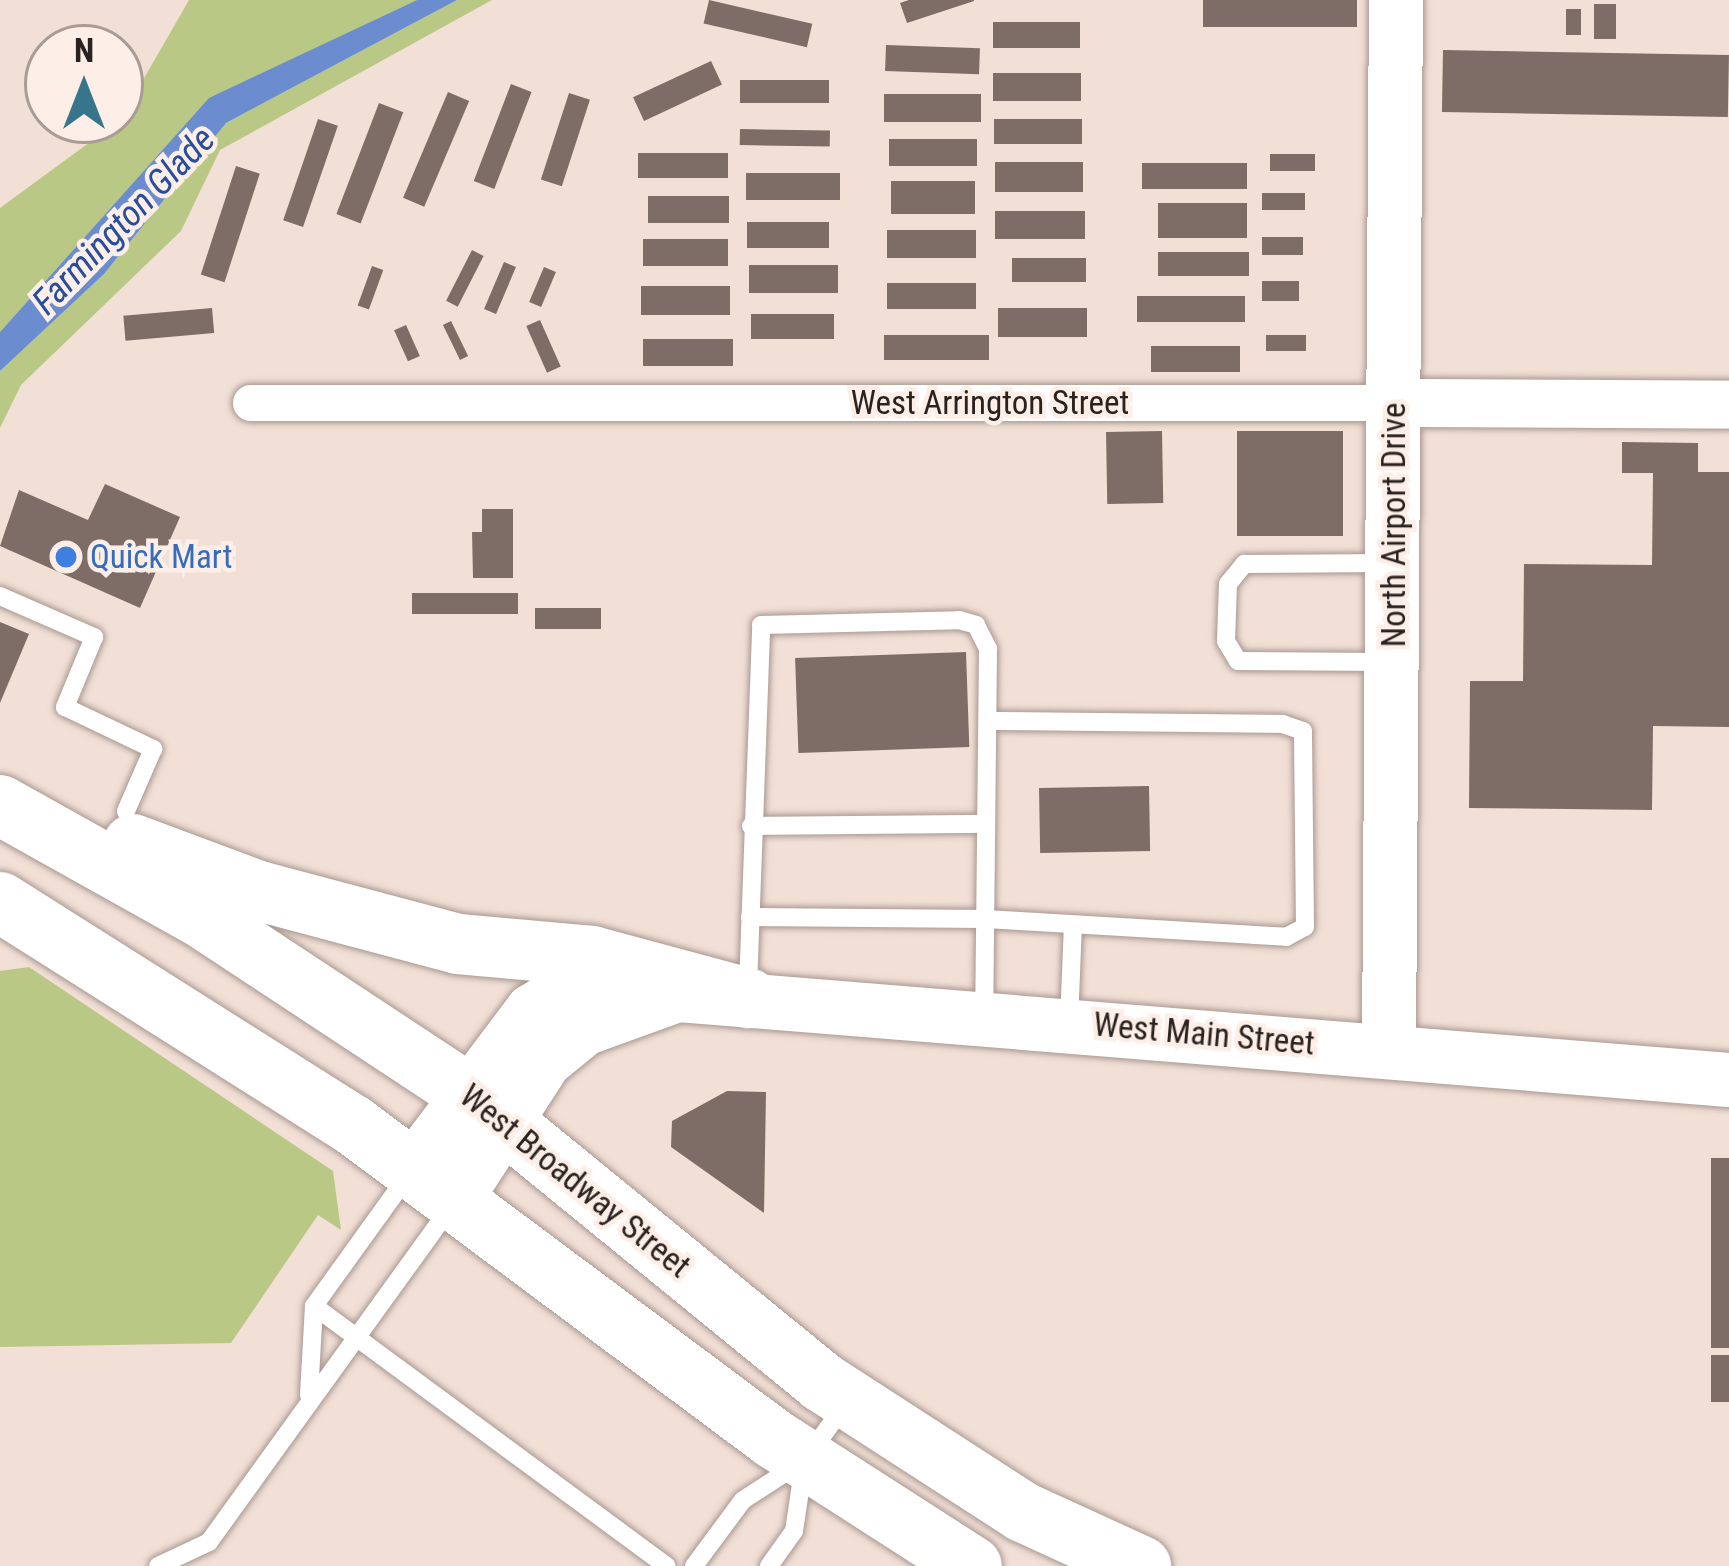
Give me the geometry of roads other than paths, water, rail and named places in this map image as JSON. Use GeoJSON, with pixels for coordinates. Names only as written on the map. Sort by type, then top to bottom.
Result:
{"type":"FeatureCollection","features":[{"type":"Feature","properties":{"kind":"main road","name":"North Airport Drive"},"geometry":{"type":"LineString","coordinates":[[1389,1051],[1396,0]]}},
{"type":"Feature","properties":{"kind":"main road"},"geometry":{"type":"LineString","coordinates":[[0,795],[314,907],[458,944],[592,956],[748,998]]}},
{"type":"Feature","properties":{"kind":"main road","name":"West Broadway Street"},"geometry":{"type":"LineString","coordinates":[[0,806],[199,916],[488,1108],[848,1399],[1023,1512],[1141,1566]]}},
{"type":"Feature","properties":{"kind":"main road"},"geometry":{"type":"LineString","coordinates":[[0,902],[218,1034],[434,1185],[805,1460],[972,1566]]}},
{"type":"Feature","properties":{"kind":"main road","name":"West Main Street"},"geometry":{"type":"LineString","coordinates":[[434,1185],[488,1108],[584,1029],[679,995],[984,1016],[1729,1080]]}},
{"type":"Feature","properties":{"kind":"street","name":"West Arrington Street"},"geometry":{"type":"LineString","coordinates":[[250,403],[1729,405]]}},
{"type":"Feature","properties":{"kind":"lane"},"geometry":{"type":"LineString","coordinates":[[1394,562],[1244,564],[1228,584],[1226,641],[1238,661],[1394,662]]}},
{"type":"Feature","properties":{"kind":"lane"},"geometry":{"type":"LineString","coordinates":[[0,596],[94,637],[65,707],[153,749],[126,811]]}},
{"type":"Feature","properties":{"kind":"lane"},"geometry":{"type":"LineString","coordinates":[[748,998],[760,625],[976,625],[988,649],[984,1016]]}},
{"type":"Feature","properties":{"kind":"lane"},"geometry":{"type":"LineString","coordinates":[[750,917],[986,919],[1286,938],[1306,927],[1303,731],[1283,724],[988,721]]}},
{"type":"Feature","properties":{"kind":"lane"},"geometry":{"type":"LineString","coordinates":[[752,826],[986,824]]}},
{"type":"Feature","properties":{"kind":"lane"},"geometry":{"type":"LineString","coordinates":[[1069,1023],[1073,925]]}},
{"type":"Feature","properties":{"kind":"lane"},"geometry":{"type":"LineString","coordinates":[[309,1395],[314,1306],[434,1185]]}},
{"type":"Feature","properties":{"kind":"lane"},"geometry":{"type":"LineString","coordinates":[[158,1566],[209,1543],[355,1336],[434,1185]]}},
{"type":"Feature","properties":{"kind":"lane"},"geometry":{"type":"LineString","coordinates":[[314,1306],[667,1566]]}},
{"type":"Feature","properties":{"kind":"lane"},"geometry":{"type":"LineString","coordinates":[[694,1566],[743,1500],[805,1460],[848,1399]]}},
{"type":"Feature","properties":{"kind":"lane"},"geometry":{"type":"LineString","coordinates":[[770,1566],[794,1531],[805,1460]]}},
{"type":"Feature","properties":{"kind":"water","name":"Farmington Glade"},"geometry":{"type":"Polygon","coordinates":[[[417,0],[457,0],[226,123],[104,274],[0,371],[0,332],[209,98],[417,0]]]}},
{"type":"Feature","properties":{"kind":"place","name":"Quick Mart"},"geometry":{"type":"Point","coordinates":[66,557]}}]}
